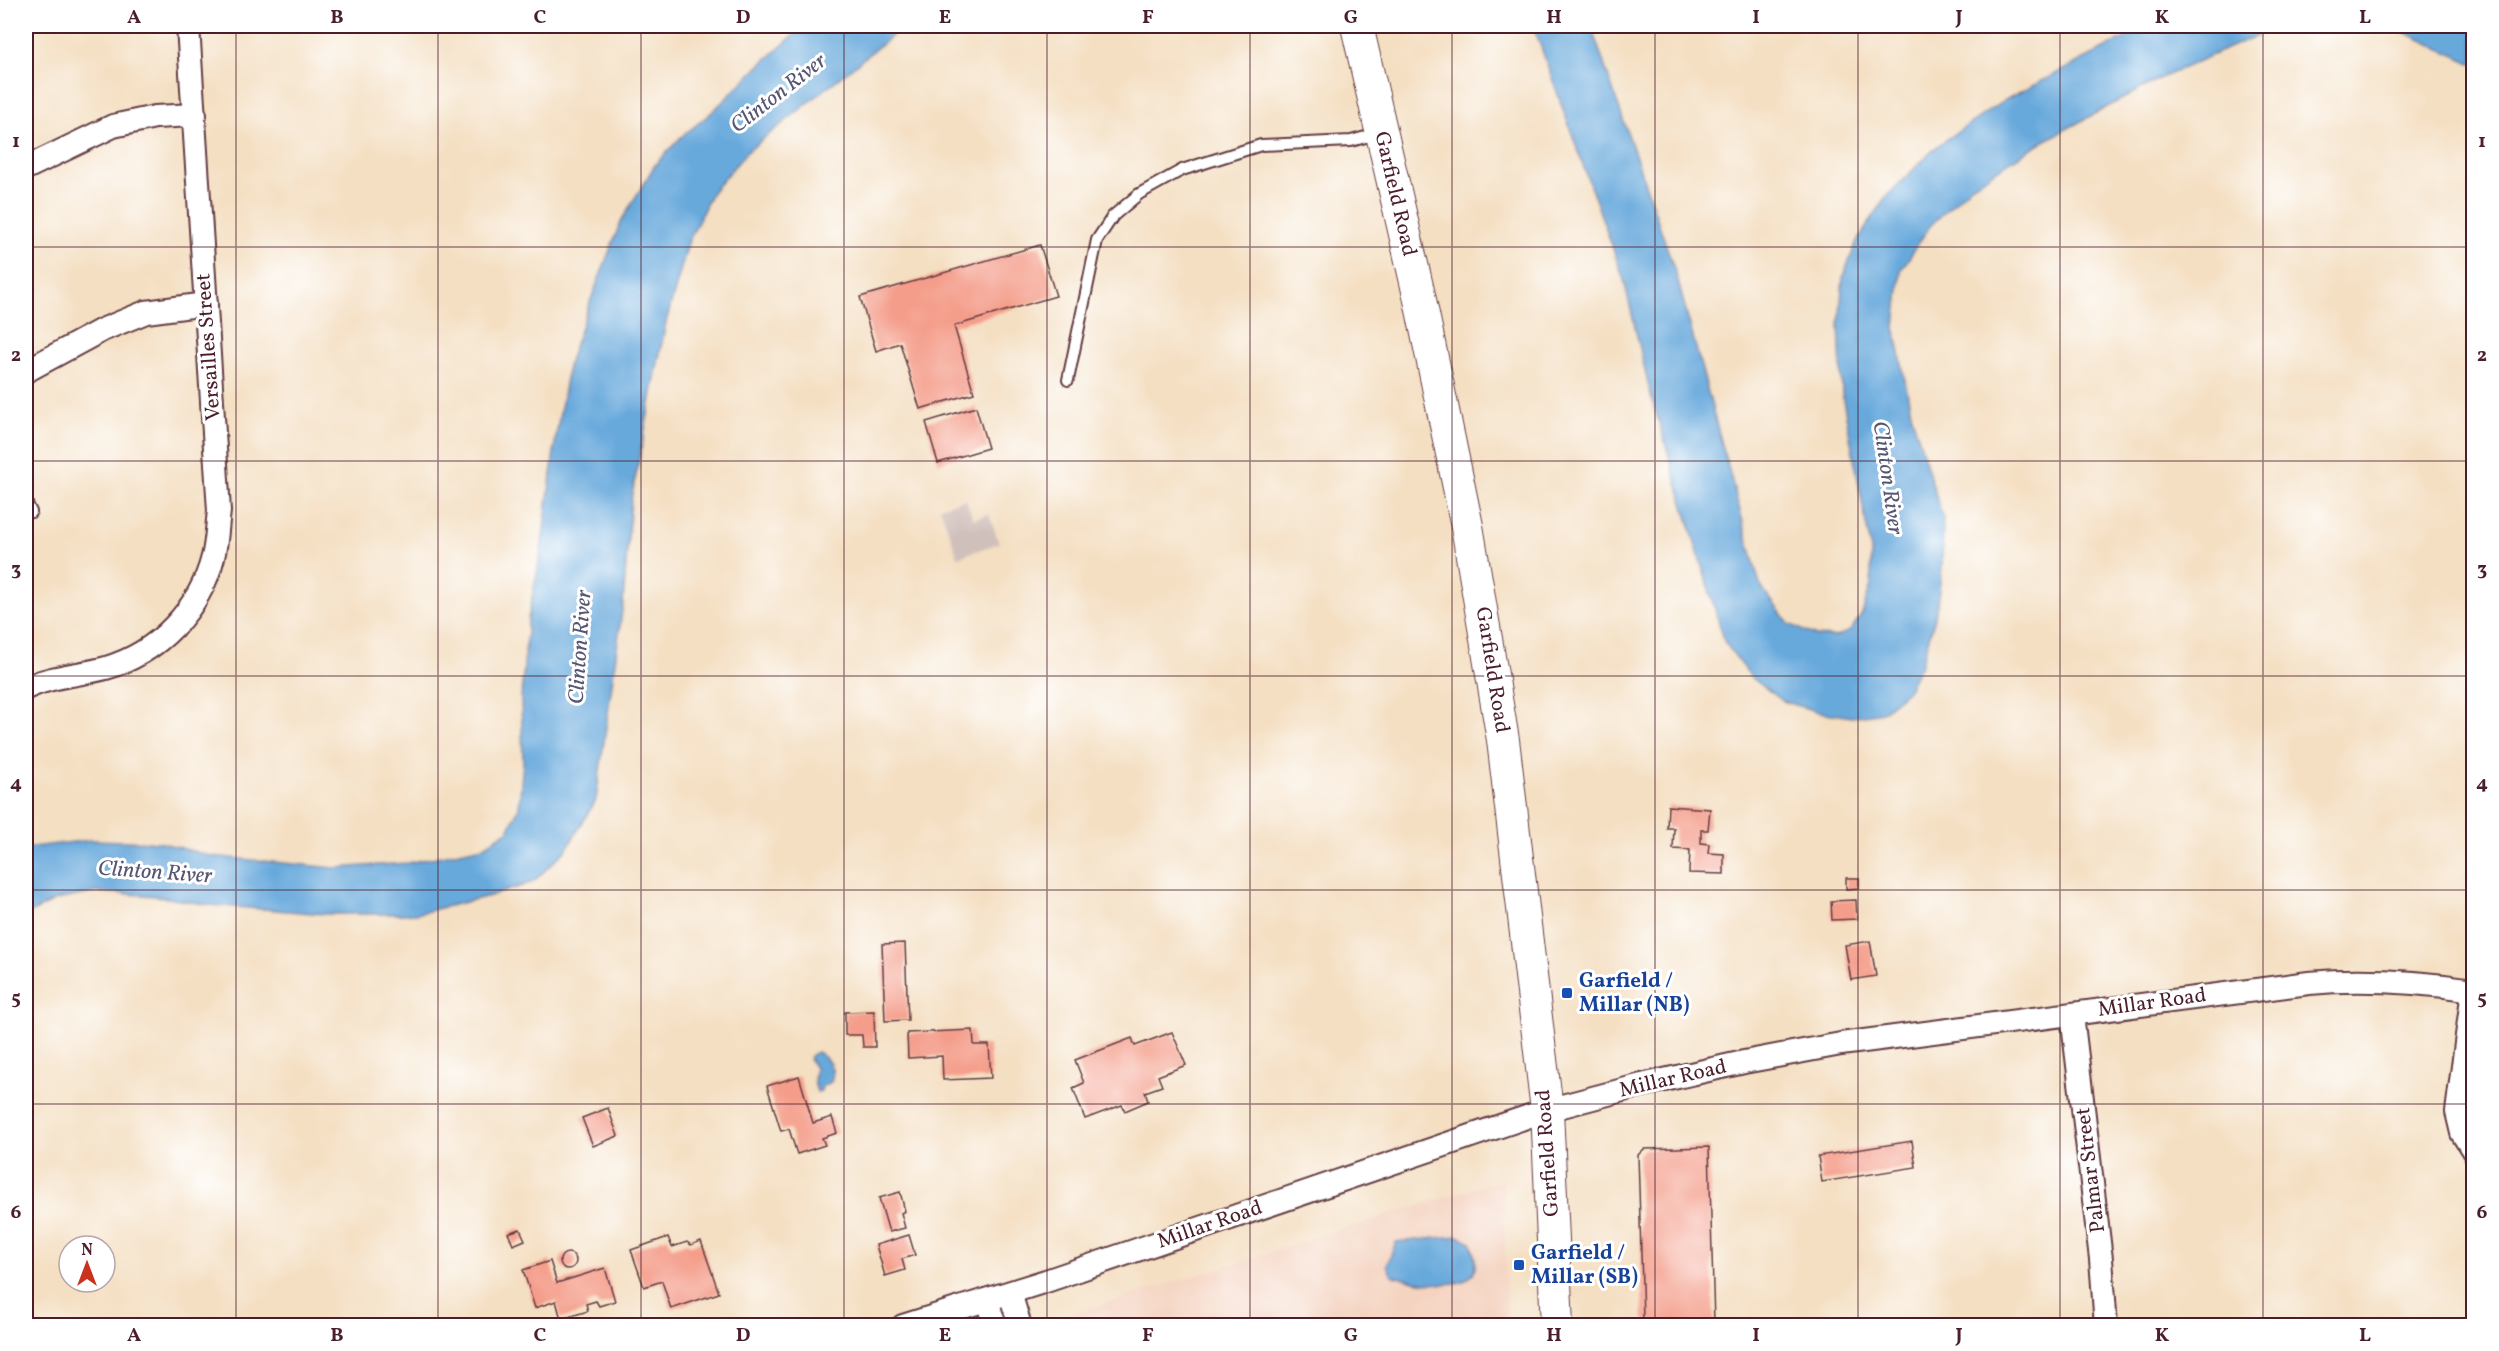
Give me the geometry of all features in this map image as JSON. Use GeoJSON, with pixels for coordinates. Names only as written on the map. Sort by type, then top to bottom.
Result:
{"type":"FeatureCollection","features":[{"type":"Feature","properties":{"kind":"main road","name":"Garfield Road"},"geometry":{"type":"LineString","coordinates":[[1357,26],[1419,295],[1467,526],[1506,763],[1547,1110],[1557,1326]]}},
{"type":"Feature","properties":{"kind":"street","name":"Versailles Street"},"geometry":{"type":"LineString","coordinates":[[26,688],[119,664],[170,632],[185,616],[202,587],[214,556],[219,511],[188,26]]}},
{"type":"Feature","properties":{"kind":"street"},"geometry":{"type":"LineString","coordinates":[[26,168],[113,126],[155,117],[195,115]]}},
{"type":"Feature","properties":{"kind":"street"},"geometry":{"type":"LineString","coordinates":[[26,371],[102,330],[146,312],[206,304]]}},
{"type":"Feature","properties":{"kind":"street","name":"Millar Road"},"geometry":{"type":"LineString","coordinates":[[903,1326],[1010,1293],[1547,1110],[1642,1085],[1782,1054],[1957,1028],[2347,980],[2473,990]]}},
{"type":"Feature","properties":{"kind":"street"},"geometry":{"type":"LineString","coordinates":[[2473,990],[2468,1059],[2457,1112],[2462,1133],[2474,1152]]}},
{"type":"Feature","properties":{"kind":"street","name":"Palmar Street"},"geometry":{"type":"LineString","coordinates":[[2072,1015],[2101,1259],[2106,1326]]}},
{"type":"Feature","properties":{"kind":"street"},"geometry":{"type":"LineString","coordinates":[[1010,1293],[1020,1326]]}},
{"type":"Feature","properties":{"kind":"street"},"geometry":{"type":"LineString","coordinates":[[987,1300],[995,1326]]}},
{"type":"Feature","properties":{"kind":"lane"},"geometry":{"type":"LineString","coordinates":[[1068,380],[1097,240],[1113,216],[1139,194],[1182,170],[1262,145],[1352,141],[1380,133]]}},
{"type":"Feature","properties":{"kind":"shaded area"},"geometry":{"type":"Polygon","coordinates":[[[966,499],[973,519],[989,514],[999,543],[958,557],[940,507],[966,499]]]}},
{"type":"Feature","properties":{"kind":"shaded area"},"geometry":{"type":"Polygon","coordinates":[[[1503,1179],[1507,1325],[1047,1326],[1046,1322],[1503,1179]]]}},
{"type":"Feature","properties":{"kind":"water","name":"Clinton River"},"geometry":{"type":"Polygon","coordinates":[[[804,26],[904,26],[747,152],[712,192],[688,243],[666,322],[631,500],[623,604],[596,800],[566,850],[533,882],[494,895],[416,914],[325,914],[210,905],[156,896],[98,892],[56,900],[26,915],[26,850],[32,847],[91,840],[159,842],[211,856],[335,868],[408,863],[483,847],[508,831],[519,807],[523,761],[521,698],[528,619],[541,552],[556,436],[569,361],[590,302],[621,221],[655,165],[681,137],[711,113],[804,26]]]}},
{"type":"Feature","properties":{"kind":"water","name":"Clinton River"},"geometry":{"type":"Polygon","coordinates":[[[1531,26],[1591,26],[1676,274],[1760,585],[1789,624],[1816,636],[1835,637],[1850,631],[1862,614],[1871,585],[1871,550],[1842,394],[1839,325],[1843,277],[1856,243],[1886,197],[1937,146],[2005,100],[2146,27],[2294,26],[2260,34],[2163,77],[2035,146],[1971,186],[1930,226],[1901,270],[1895,327],[1911,413],[1943,519],[1942,569],[1935,617],[1921,665],[1906,692],[1882,712],[1852,717],[1819,712],[1783,701],[1752,678],[1725,643],[1651,396],[1624,280],[1537,36],[1531,26]]]}},
{"type":"Feature","properties":{"kind":"water"},"geometry":{"type":"Polygon","coordinates":[[[2381,26],[2473,26],[2473,64],[2402,31],[2381,26]]]}},
{"type":"Feature","properties":{"kind":"water"},"geometry":{"type":"Polygon","coordinates":[[[817,1052],[828,1061],[832,1068],[832,1077],[831,1082],[822,1086],[821,1091],[817,1092],[814,1082],[815,1068],[809,1059],[817,1052]]]}},
{"type":"Feature","properties":{"kind":"water"},"geometry":{"type":"Polygon","coordinates":[[[1458,1236],[1471,1242],[1475,1260],[1473,1274],[1464,1281],[1444,1284],[1409,1280],[1392,1275],[1387,1265],[1396,1242],[1458,1236]]]}},
{"type":"Feature","properties":{"kind":"building"},"geometry":{"type":"Polygon","coordinates":[[[1040,245],[1056,296],[954,326],[974,393],[920,409],[900,343],[876,351],[860,297],[1040,245]]]}},
{"type":"Feature","properties":{"kind":"building"},"geometry":{"type":"Polygon","coordinates":[[[976,407],[988,448],[938,463],[926,422],[976,407]]]}},
{"type":"Feature","properties":{"kind":"building"},"geometry":{"type":"Polygon","coordinates":[[[1668,806],[1710,809],[1708,830],[1701,830],[1701,843],[1709,844],[1708,853],[1724,854],[1724,874],[1689,873],[1690,850],[1673,849],[1674,828],[1667,828],[1668,806]]]}},
{"type":"Feature","properties":{"kind":"building"},"geometry":{"type":"Polygon","coordinates":[[[1846,878],[1859,878],[1859,888],[1846,889],[1846,878]]]}},
{"type":"Feature","properties":{"kind":"building"},"geometry":{"type":"Polygon","coordinates":[[[1856,900],[1857,919],[1832,920],[1831,901],[1856,900]]]}},
{"type":"Feature","properties":{"kind":"building"},"geometry":{"type":"Polygon","coordinates":[[[1870,941],[1876,976],[1851,980],[1845,945],[1870,941]]]}},
{"type":"Feature","properties":{"kind":"building"},"geometry":{"type":"Polygon","coordinates":[[[905,943],[908,1020],[885,1021],[882,944],[905,943]]]}},
{"type":"Feature","properties":{"kind":"building"},"geometry":{"type":"Polygon","coordinates":[[[874,1011],[875,1047],[863,1047],[862,1035],[845,1035],[845,1012],[874,1011]]]}},
{"type":"Feature","properties":{"kind":"building"},"geometry":{"type":"Polygon","coordinates":[[[973,1030],[974,1045],[989,1045],[991,1078],[943,1080],[942,1056],[908,1058],[907,1033],[973,1030]]]}},
{"type":"Feature","properties":{"kind":"building"},"geometry":{"type":"Polygon","coordinates":[[[1172,1032],[1186,1065],[1158,1076],[1162,1086],[1145,1092],[1148,1101],[1125,1111],[1122,1105],[1085,1119],[1073,1088],[1084,1083],[1075,1060],[1132,1038],[1135,1046],[1172,1032]]]}},
{"type":"Feature","properties":{"kind":"building"},"geometry":{"type":"Polygon","coordinates":[[[799,1076],[813,1123],[832,1117],[837,1133],[822,1138],[825,1145],[797,1154],[789,1129],[781,1131],[767,1086],[799,1076]]]}},
{"type":"Feature","properties":{"kind":"building"},"geometry":{"type":"Polygon","coordinates":[[[608,1108],[618,1136],[593,1146],[582,1118],[608,1108]]]}},
{"type":"Feature","properties":{"kind":"building"},"geometry":{"type":"Polygon","coordinates":[[[1912,1141],[1916,1167],[1822,1182],[1818,1156],[1912,1141]]]}},
{"type":"Feature","properties":{"kind":"building"},"geometry":{"type":"Polygon","coordinates":[[[1709,1147],[1714,1323],[1695,1323],[1695,1326],[1649,1325],[1643,1318],[1638,1155],[1644,1149],[1709,1147]]]}},
{"type":"Feature","properties":{"kind":"building"},"geometry":{"type":"Polygon","coordinates":[[[900,1192],[905,1211],[901,1213],[905,1228],[889,1232],[879,1198],[900,1192]]]}},
{"type":"Feature","properties":{"kind":"building"},"geometry":{"type":"Polygon","coordinates":[[[520,1229],[525,1240],[513,1245],[508,1233],[520,1229]]]}},
{"type":"Feature","properties":{"kind":"building"},"geometry":{"type":"Polygon","coordinates":[[[909,1235],[915,1255],[902,1259],[905,1270],[885,1276],[876,1245],[909,1235]]]}},
{"type":"Feature","properties":{"kind":"building"},"geometry":{"type":"Polygon","coordinates":[[[668,1237],[672,1247],[687,1242],[691,1245],[701,1241],[719,1293],[671,1309],[662,1281],[644,1287],[631,1250],[668,1237]]]}},
{"type":"Feature","properties":{"kind":"building"},"geometry":{"type":"Polygon","coordinates":[[[565,1253],[571,1253],[576,1261],[574,1267],[565,1269],[560,1264],[560,1258],[565,1253]]]}},
{"type":"Feature","properties":{"kind":"building"},"geometry":{"type":"Polygon","coordinates":[[[550,1261],[557,1283],[605,1268],[615,1301],[599,1306],[596,1301],[586,1304],[588,1311],[561,1319],[556,1301],[535,1308],[523,1270],[550,1261]]]}},
{"type":"Feature","properties":{"kind":"place","name":"Garfield / Millar (NB)"},"geometry":{"type":"Point","coordinates":[1567,993]}},
{"type":"Feature","properties":{"kind":"place","name":"Garfield / Millar (SB)"},"geometry":{"type":"Point","coordinates":[1519,1265]}}]}
